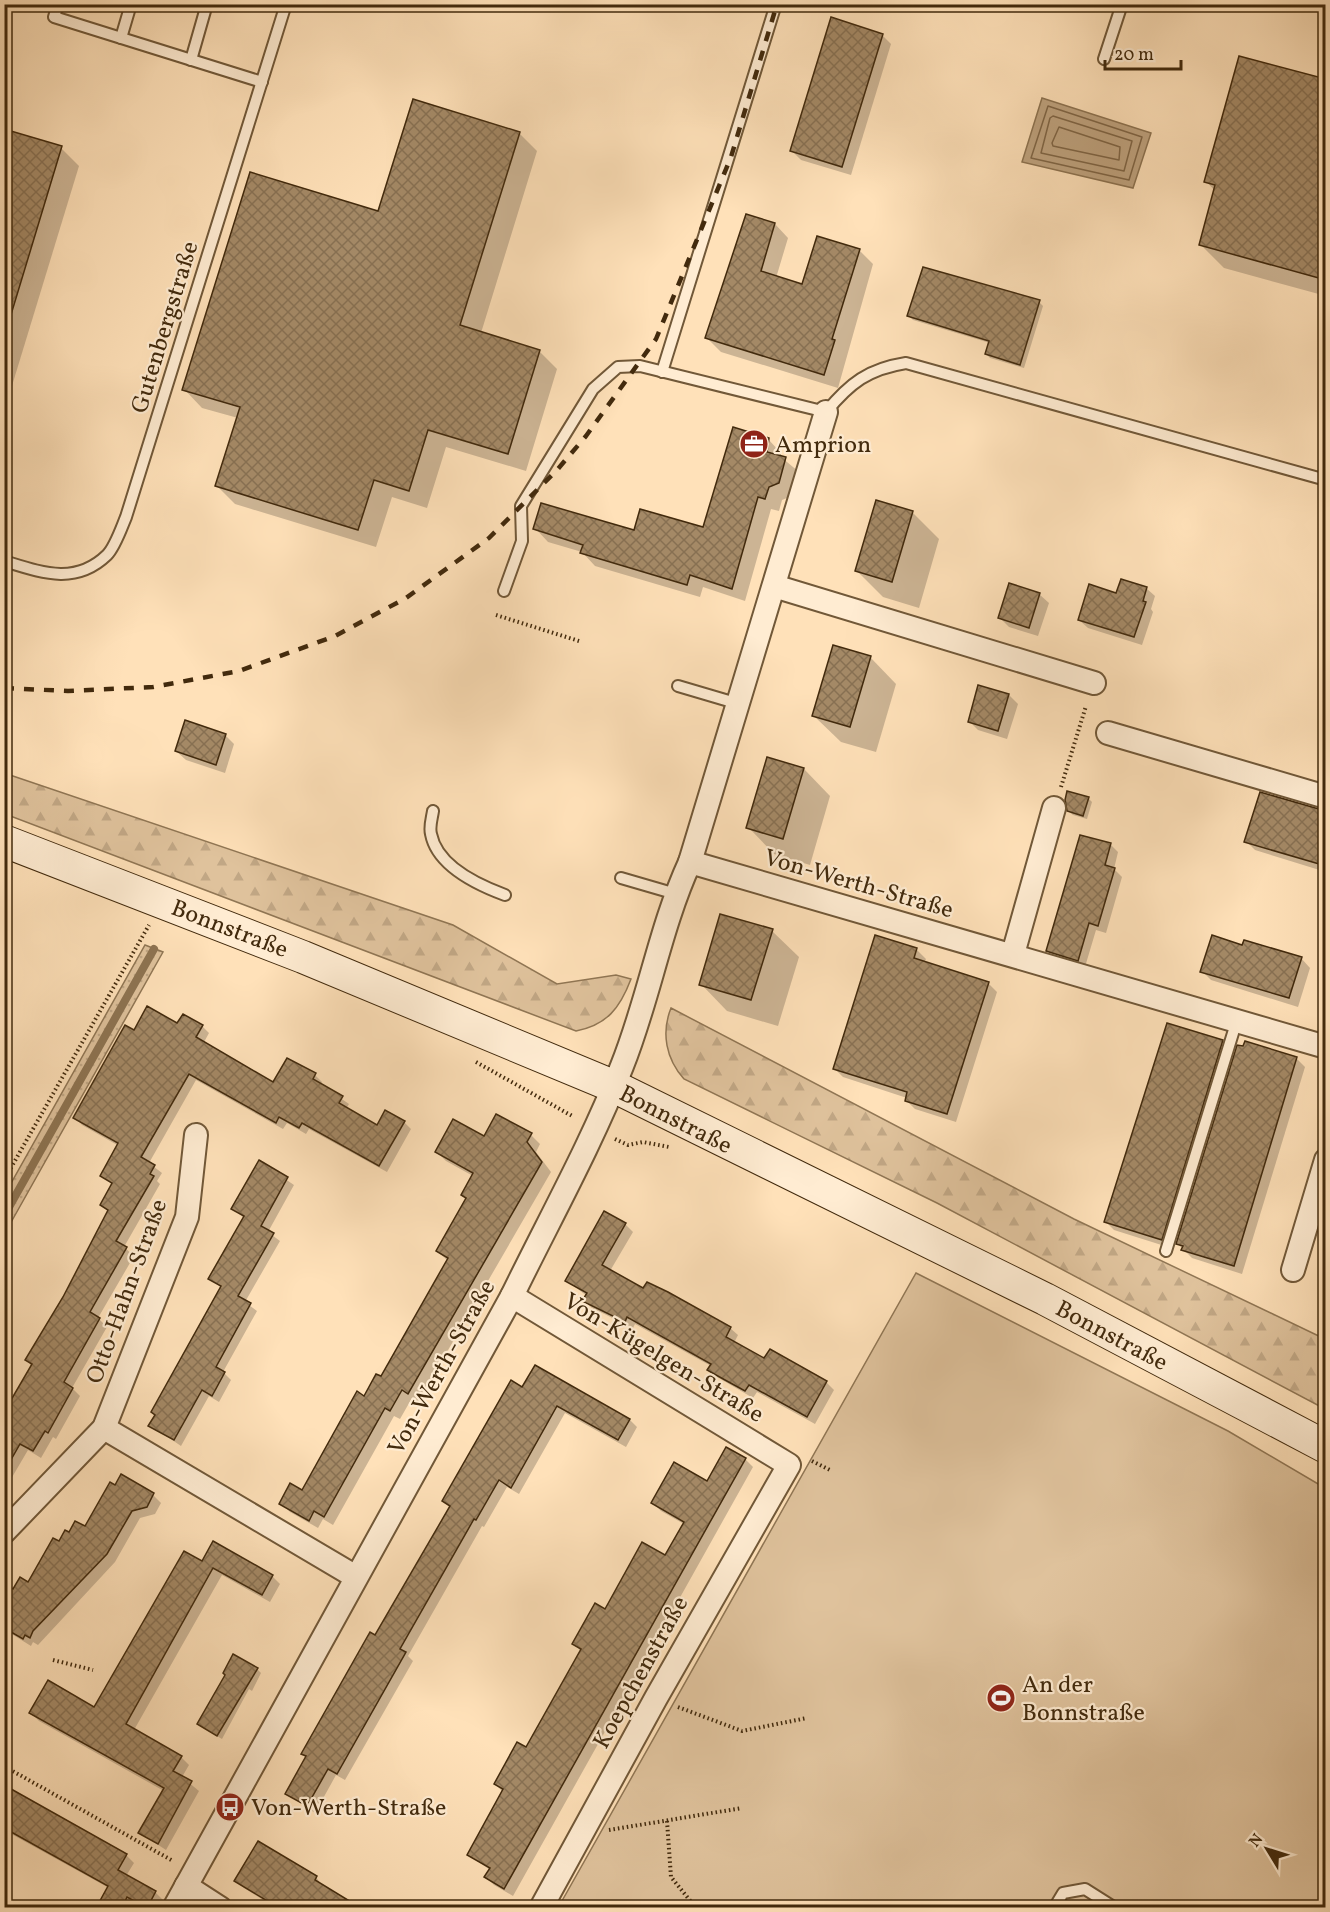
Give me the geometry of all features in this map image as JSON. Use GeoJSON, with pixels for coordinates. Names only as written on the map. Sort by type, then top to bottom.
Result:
{"type":"FeatureCollection","features":[{"type":"Feature","properties":{"kind":"main road","name":"Bonnstraße"},"geometry":{"type":"LineString","coordinates":[[4,841],[303,957],[613,1086],[1045,1299],[1326,1448]]}},
{"type":"Feature","properties":{"kind":"street","name":"Von-Werth-Straße"},"geometry":{"type":"LineString","coordinates":[[174,1908],[512,1296],[613,1086],[630,1043],[676,894],[690,862],[826,412]]}},
{"type":"Feature","properties":{"kind":"street"},"geometry":{"type":"LineString","coordinates":[[774,586],[1094,683]]}},
{"type":"Feature","properties":{"kind":"street"},"geometry":{"type":"LineString","coordinates":[[1108,733],[1326,797]]}},
{"type":"Feature","properties":{"kind":"street"},"geometry":{"type":"LineString","coordinates":[[1013,954],[1054,808]]}},
{"type":"Feature","properties":{"kind":"street","name":"Von-Werth-Straße"},"geometry":{"type":"LineString","coordinates":[[690,862],[1013,954],[1326,1047]]}},
{"type":"Feature","properties":{"kind":"street","name":"Otto-Hahn-Straße"},"geometry":{"type":"LineString","coordinates":[[4,1532],[104,1428],[187,1217],[196,1135]]}},
{"type":"Feature","properties":{"kind":"street"},"geometry":{"type":"LineString","coordinates":[[1293,1270],[1326,1160]]}},
{"type":"Feature","properties":{"kind":"street","name":"Von-Kügelgen-Straße"},"geometry":{"type":"LineString","coordinates":[[512,1296],[789,1465]]}},
{"type":"Feature","properties":{"kind":"street"},"geometry":{"type":"LineString","coordinates":[[104,1428],[356,1576]]}},
{"type":"Feature","properties":{"kind":"street","name":"Koepchenstraße"},"geometry":{"type":"LineString","coordinates":[[541,1908],[656,1698],[789,1465]]}},
{"type":"Feature","properties":{"kind":"street"},"geometry":{"type":"LineString","coordinates":[[190,1879],[220,1908]]}},
{"type":"Feature","properties":{"kind":"lane"},"geometry":{"type":"LineString","coordinates":[[58,4],[54,17],[262,82]]}},
{"type":"Feature","properties":{"kind":"lane"},"geometry":{"type":"LineString","coordinates":[[121,38],[131,4]]}},
{"type":"Feature","properties":{"kind":"lane"},"geometry":{"type":"LineString","coordinates":[[190,60],[207,4]]}},
{"type":"Feature","properties":{"kind":"lane","name":"Gutenbergstraße"},"geometry":{"type":"LineString","coordinates":[[4,561],[52,576],[82,571],[107,555],[126,518],[286,4]]}},
{"type":"Feature","properties":{"kind":"lane"},"geometry":{"type":"LineString","coordinates":[[662,372],[776,4]]}},
{"type":"Feature","properties":{"kind":"lane"},"geometry":{"type":"LineString","coordinates":[[1104,59],[1122,4]]}},
{"type":"Feature","properties":{"kind":"lane"},"geometry":{"type":"LineString","coordinates":[[504,591],[522,541],[521,506],[593,389],[618,367],[640,366],[826,412],[848,387],[868,374],[886,366],[906,363],[1326,480]]}},
{"type":"Feature","properties":{"kind":"lane"},"geometry":{"type":"LineString","coordinates":[[678,686],[739,704]]}},
{"type":"Feature","properties":{"kind":"lane"},"geometry":{"type":"LineString","coordinates":[[433,811],[430,832],[436,848],[478,885],[505,895]]}},
{"type":"Feature","properties":{"kind":"lane"},"geometry":{"type":"LineString","coordinates":[[621,878],[676,894]]}},
{"type":"Feature","properties":{"kind":"lane"},"geometry":{"type":"LineString","coordinates":[[1166,1251],[1237,1020]]}},
{"type":"Feature","properties":{"kind":"lane"},"geometry":{"type":"LineString","coordinates":[[1054,1908],[1063,1893],[1085,1889],[1115,1908]]}},
{"type":"Feature","properties":{"kind":"path"},"geometry":{"type":"LineString","coordinates":[[496,615],[579,641]]}},
{"type":"Feature","properties":{"kind":"path"},"geometry":{"type":"LineString","coordinates":[[1054,808],[1094,683]]}},
{"type":"Feature","properties":{"kind":"path"},"geometry":{"type":"LineString","coordinates":[[143,917],[150,923],[161,927]]}},
{"type":"Feature","properties":{"kind":"path"},"geometry":{"type":"LineString","coordinates":[[4,1180],[150,923]]}},
{"type":"Feature","properties":{"kind":"path"},"geometry":{"type":"LineString","coordinates":[[466,1058],[524,1087],[594,1129],[627,1145],[644,1142],[679,1151]]}},
{"type":"Feature","properties":{"kind":"path"},"geometry":{"type":"LineString","coordinates":[[53,1660],[93,1671]]}},
{"type":"Feature","properties":{"kind":"path"},"geometry":{"type":"LineString","coordinates":[[656,1698],[741,1731],[807,1718]]}},
{"type":"Feature","properties":{"kind":"path"},"geometry":{"type":"LineString","coordinates":[[9,1769],[190,1879]]}},
{"type":"Feature","properties":{"kind":"path"},"geometry":{"type":"LineString","coordinates":[[581,1835],[741,1808]]}},
{"type":"Feature","properties":{"kind":"path"},"geometry":{"type":"LineString","coordinates":[[667,1821],[671,1877],[696,1908]]}},
{"type":"Feature","properties":{"kind":"path"},"geometry":{"type":"LineString","coordinates":[[17,1904],[23,1908]]}},
{"type":"Feature","properties":{"kind":"green space"},"geometry":{"type":"Polygon","coordinates":[[[4,773],[453,925],[557,984],[616,975],[631,979],[622,999],[611,1014],[596,1024],[576,1031],[5,814],[4,773]]]}},
{"type":"Feature","properties":{"kind":"green space"},"geometry":{"type":"Polygon","coordinates":[[[145,945],[163,952],[5,1233],[5,1194],[145,945]]]}},
{"type":"Feature","properties":{"kind":"green space"},"geometry":{"type":"Polygon","coordinates":[[[671,1008],[1074,1219],[1325,1339],[1325,1409],[937,1203],[684,1079],[673,1063],[667,1045],[666,1027],[671,1008]]]}},
{"type":"Feature","properties":{"kind":"green space","name":"An der Bonnstraße"},"geometry":{"type":"Polygon","coordinates":[[[916,1273],[1228,1431],[1325,1488],[1325,1907],[558,1908],[916,1273]]]}},
{"type":"Feature","properties":{"kind":"water"},"geometry":{"type":"Polygon","coordinates":[[[1042,98],[1151,133],[1133,188],[1022,162],[1042,98]]]}},
{"type":"Feature","properties":{"kind":"building"},"geometry":{"type":"Polygon","coordinates":[[[831,17],[883,34],[842,167],[790,151],[831,17]]]}},
{"type":"Feature","properties":{"kind":"building"},"geometry":{"type":"Polygon","coordinates":[[[1239,56],[1326,79],[1326,280],[1199,245],[1215,185],[1204,182],[1239,56]]]}},
{"type":"Feature","properties":{"kind":"building"},"geometry":{"type":"Polygon","coordinates":[[[413,99],[520,132],[460,325],[540,350],[508,454],[428,430],[409,491],[374,480],[358,530],[215,486],[240,407],[182,390],[250,172],[378,211],[413,99]]]}},
{"type":"Feature","properties":{"kind":"building"},"geometry":{"type":"Polygon","coordinates":[[[4,129],[62,146],[10,318],[4,317],[4,129]]]}},
{"type":"Feature","properties":{"kind":"building"},"geometry":{"type":"Polygon","coordinates":[[[746,214],[775,223],[761,271],[802,284],[817,236],[860,249],[832,339],[835,340],[824,375],[705,338],[746,214]]]}},
{"type":"Feature","properties":{"kind":"building"},"geometry":{"type":"Polygon","coordinates":[[[923,267],[1040,300],[1020,365],[985,354],[989,341],[907,316],[923,267]]]}},
{"type":"Feature","properties":{"kind":"building"},"geometry":{"type":"Polygon","coordinates":[[[733,427],[769,438],[767,452],[786,457],[779,483],[769,487],[765,499],[758,497],[732,589],[690,575],[687,585],[580,553],[583,545],[533,529],[541,503],[634,530],[640,509],[703,527],[733,427]]]}},
{"type":"Feature","properties":{"kind":"building"},"geometry":{"type":"Polygon","coordinates":[[[876,500],[913,511],[892,582],[855,571],[876,500]]]}},
{"type":"Feature","properties":{"kind":"building"},"geometry":{"type":"Polygon","coordinates":[[[1121,579],[1147,587],[1143,601],[1146,602],[1134,637],[1078,620],[1089,584],[1116,593],[1121,579]]]}},
{"type":"Feature","properties":{"kind":"building"},"geometry":{"type":"Polygon","coordinates":[[[1009,583],[1040,593],[1029,628],[998,618],[1009,583]]]}},
{"type":"Feature","properties":{"kind":"building"},"geometry":{"type":"Polygon","coordinates":[[[833,645],[871,656],[850,727],[812,716],[833,645]]]}},
{"type":"Feature","properties":{"kind":"building"},"geometry":{"type":"Polygon","coordinates":[[[978,685],[1009,694],[998,731],[968,722],[978,685]]]}},
{"type":"Feature","properties":{"kind":"building"},"geometry":{"type":"Polygon","coordinates":[[[185,720],[226,734],[216,765],[175,751],[185,720]]]}},
{"type":"Feature","properties":{"kind":"building"},"geometry":{"type":"Polygon","coordinates":[[[767,757],[804,768],[783,839],[746,828],[767,757]]]}},
{"type":"Feature","properties":{"kind":"building"},"geometry":{"type":"Polygon","coordinates":[[[1067,791],[1089,797],[1083,816],[1067,811],[1065,800],[1067,791]]]}},
{"type":"Feature","properties":{"kind":"building"},"geometry":{"type":"Polygon","coordinates":[[[1260,792],[1326,811],[1326,866],[1244,842],[1260,792]]]}},
{"type":"Feature","properties":{"kind":"building"},"geometry":{"type":"Polygon","coordinates":[[[1080,835],[1111,843],[1105,865],[1115,868],[1098,926],[1089,923],[1078,961],[1046,951],[1080,835]]]}},
{"type":"Feature","properties":{"kind":"building"},"geometry":{"type":"Polygon","coordinates":[[[720,914],[773,929],[751,1000],[699,985],[720,914]]]}},
{"type":"Feature","properties":{"kind":"building"},"geometry":{"type":"Polygon","coordinates":[[[875,935],[917,948],[914,958],[989,982],[947,1114],[905,1101],[907,1092],[833,1069],[875,935]]]}},
{"type":"Feature","properties":{"kind":"building"},"geometry":{"type":"Polygon","coordinates":[[[1212,935],[1242,945],[1244,940],[1302,957],[1289,998],[1200,972],[1212,935]]]}},
{"type":"Feature","properties":{"kind":"building"},"geometry":{"type":"Polygon","coordinates":[[[147,1006],[177,1023],[183,1014],[203,1025],[196,1037],[273,1082],[287,1058],[316,1073],[313,1079],[343,1096],[339,1103],[377,1125],[385,1110],[405,1121],[379,1166],[302,1123],[299,1128],[279,1117],[276,1123],[189,1074],[141,1157],[155,1165],[150,1174],[154,1176],[116,1241],[127,1247],[90,1312],[100,1318],[64,1382],[73,1388],[48,1433],[45,1431],[33,1451],[20,1444],[4,1472],[4,1412],[32,1364],[25,1360],[63,1297],[108,1210],[100,1205],[112,1183],[100,1176],[118,1143],[73,1118],[125,1025],[134,1030],[147,1006]]]}},
{"type":"Feature","properties":{"kind":"building"},"geometry":{"type":"Polygon","coordinates":[[[1167,1023],[1223,1040],[1162,1240],[1104,1222],[1167,1023]]]}},
{"type":"Feature","properties":{"kind":"building"},"geometry":{"type":"Polygon","coordinates":[[[1245,1041],[1297,1057],[1234,1266],[1181,1250],[1183,1246],[1176,1244],[1237,1045],[1243,1046],[1245,1041]]]}},
{"type":"Feature","properties":{"kind":"building"},"geometry":{"type":"Polygon","coordinates":[[[496,1114],[532,1133],[527,1142],[542,1162],[408,1394],[402,1390],[390,1411],[385,1408],[324,1517],[314,1511],[309,1521],[279,1504],[290,1483],[302,1490],[357,1391],[364,1396],[376,1374],[381,1376],[448,1258],[436,1251],[466,1198],[461,1195],[473,1173],[435,1152],[453,1119],[484,1136],[496,1114]]]}},
{"type":"Feature","properties":{"kind":"building"},"geometry":{"type":"Polygon","coordinates":[[[259,1160],[288,1177],[261,1226],[274,1233],[238,1296],[251,1303],[216,1367],[225,1372],[212,1396],[202,1390],[174,1440],[148,1426],[155,1415],[151,1412],[221,1286],[208,1279],[244,1216],[231,1209],[259,1160]]]}},
{"type":"Feature","properties":{"kind":"building"},"geometry":{"type":"Polygon","coordinates":[[[604,1211],[626,1223],[602,1265],[643,1288],[647,1282],[668,1292],[731,1327],[726,1337],[764,1358],[770,1349],[827,1381],[807,1417],[749,1385],[745,1391],[707,1370],[711,1364],[627,1317],[625,1322],[582,1301],[587,1293],[565,1281],[604,1211]]]}},
{"type":"Feature","properties":{"kind":"building"},"geometry":{"type":"Polygon","coordinates":[[[535,1365],[630,1419],[618,1440],[557,1406],[511,1488],[499,1480],[476,1520],[474,1519],[400,1649],[406,1652],[337,1774],[328,1769],[307,1806],[285,1794],[306,1756],[301,1754],[370,1632],[375,1635],[450,1506],[442,1501],[511,1380],[522,1387],[535,1365]]]}},
{"type":"Feature","properties":{"kind":"building"},"geometry":{"type":"Polygon","coordinates":[[[726,1447],[746,1458],[504,1889],[484,1877],[490,1868],[467,1855],[503,1789],[494,1784],[517,1742],[526,1747],[581,1649],[572,1644],[595,1603],[605,1609],[642,1542],[665,1555],[684,1522],[651,1503],[674,1462],[707,1481],[726,1447]]]}},
{"type":"Feature","properties":{"kind":"building"},"geometry":{"type":"Polygon","coordinates":[[[121,1474],[154,1493],[147,1507],[132,1511],[107,1554],[33,1631],[30,1638],[25,1635],[23,1639],[4,1628],[4,1584],[13,1589],[20,1577],[28,1582],[53,1538],[59,1541],[65,1530],[69,1532],[75,1521],[85,1526],[110,1482],[115,1485],[121,1474]]]}},
{"type":"Feature","properties":{"kind":"building"},"geometry":{"type":"Polygon","coordinates":[[[213,1541],[273,1575],[262,1595],[213,1568],[126,1724],[182,1756],[173,1771],[192,1781],[158,1844],[138,1833],[164,1788],[29,1713],[48,1680],[94,1707],[184,1551],[202,1561],[213,1541]]]}},
{"type":"Feature","properties":{"kind":"building"},"geometry":{"type":"Polygon","coordinates":[[[233,1654],[258,1668],[217,1736],[197,1724],[225,1675],[223,1673],[233,1654]]]}},
{"type":"Feature","properties":{"kind":"building"},"geometry":{"type":"Polygon","coordinates":[[[4,1785],[127,1854],[118,1870],[156,1891],[147,1908],[127,1897],[122,1908],[96,1908],[108,1886],[4,1828],[4,1785]]]}},
{"type":"Feature","properties":{"kind":"building"},"geometry":{"type":"Polygon","coordinates":[[[258,1841],[317,1876],[315,1880],[361,1908],[279,1908],[234,1881],[258,1841]]]}},
{"type":"Feature","properties":{"kind":"waterway"},"geometry":{"type":"LineString","coordinates":[[4,1216],[154,949]]}},
{"type":"Feature","properties":{"kind":"railway"},"geometry":{"type":"LineString","coordinates":[[4,688],[68,691],[153,687],[239,671],[335,636],[406,598],[489,538],[557,470],[586,436],[656,339],[731,157],[777,4]]}},
{"type":"Feature","properties":{"kind":"place","name":"Amprion"},"geometry":{"type":"Point","coordinates":[754,444]}},
{"type":"Feature","properties":{"kind":"place","name":"An der Bonnstraße"},"geometry":{"type":"Point","coordinates":[1001,1698]}},
{"type":"Feature","properties":{"kind":"place","name":"Von-Werth-Straße"},"geometry":{"type":"Point","coordinates":[230,1807]}}]}
